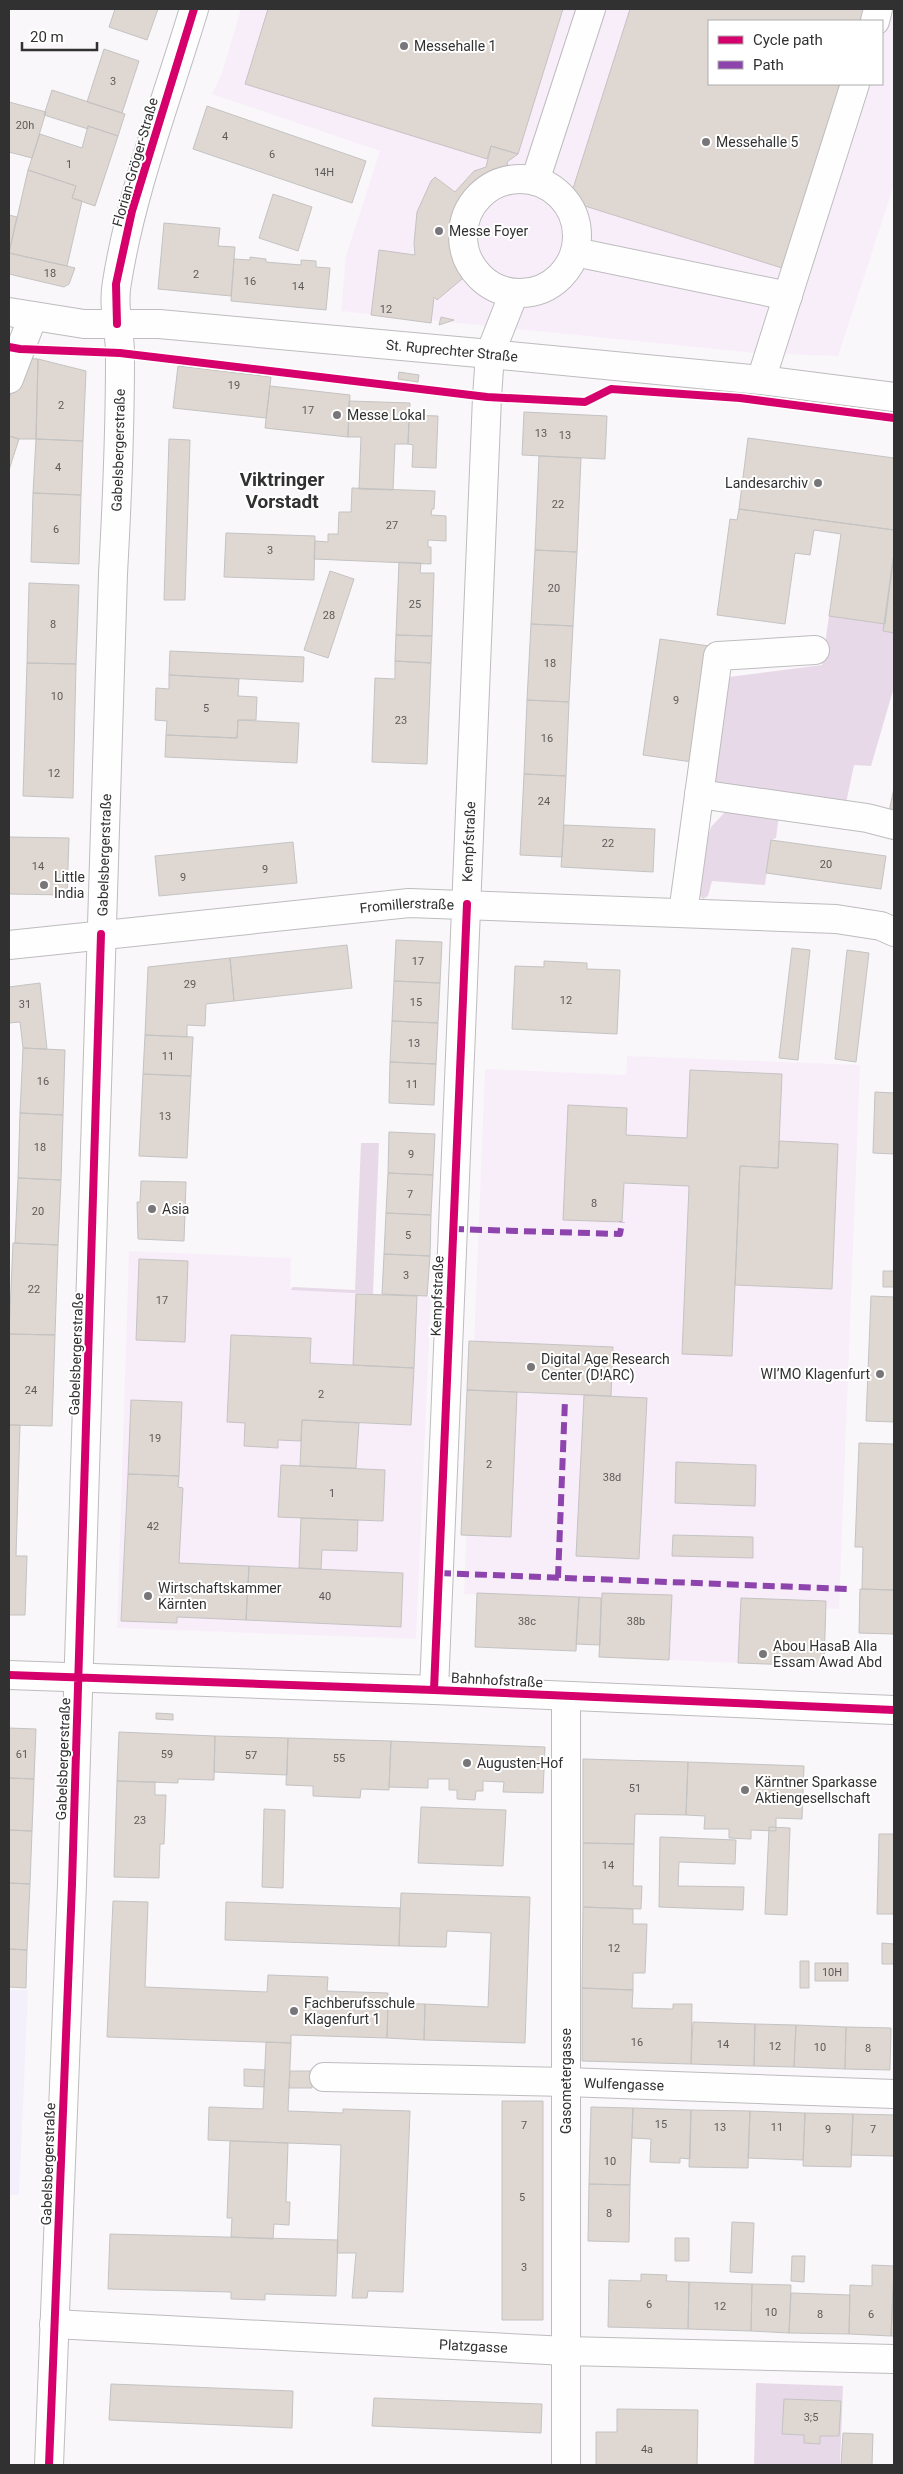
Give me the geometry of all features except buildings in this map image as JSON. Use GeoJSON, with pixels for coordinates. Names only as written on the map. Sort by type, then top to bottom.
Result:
{"type":"FeatureCollection","features":[{"type":"Feature","properties":{"kind":"street","name":"Florian-Gröger-Straße"},"geometry":{"type":"LineString","coordinates":[[117,324],[116,284],[132,211],[194,9]]}},
{"type":"Feature","properties":{"kind":"street"},"geometry":{"type":"LineString","coordinates":[[535,181],[591,9]]}},
{"type":"Feature","properties":{"kind":"street"},"geometry":{"type":"LineString","coordinates":[[761,380],[855,85]]}},
{"type":"Feature","properties":{"kind":"street"},"geometry":{"type":"LineString","coordinates":[[520,179],[535,181],[555,192],[570,209],[577,230],[575,252],[570,265],[549,286],[536,292],[514,293],[493,287],[472,267],[466,254],[463,239],[464,223],[479,196],[491,187],[505,181],[520,179]]}},
{"type":"Feature","properties":{"kind":"street"},"geometry":{"type":"LineString","coordinates":[[575,252],[788,296]]}},
{"type":"Feature","properties":{"kind":"street","name":"Kempfstraße"},"geometry":{"type":"LineString","coordinates":[[434,1690],[490,354],[514,293]]}},
{"type":"Feature","properties":{"kind":"street","name":"St. Ruprechter Straße"},"geometry":{"type":"LineString","coordinates":[[21,314],[84,324],[159,324],[490,354],[761,380],[894,397]]}},
{"type":"Feature","properties":{"kind":"street"},"geometry":{"type":"LineString","coordinates":[[9,379],[21,314]]}},
{"type":"Feature","properties":{"kind":"street","name":"Gabelsbergerstraße"},"geometry":{"type":"LineString","coordinates":[[49,2465],[72,1874],[112,584],[119,474],[120,353],[117,324]]}},
{"type":"Feature","properties":{"kind":"street"},"geometry":{"type":"LineString","coordinates":[[683,913],[718,656],[815,650]]}},
{"type":"Feature","properties":{"kind":"street"},"geometry":{"type":"LineString","coordinates":[[699,794],[867,818],[894,825]]}},
{"type":"Feature","properties":{"kind":"street","name":"Fromillerstraße"},"geometry":{"type":"LineString","coordinates":[[9,945],[409,903],[836,919],[881,926],[894,932]]}},
{"type":"Feature","properties":{"kind":"street","name":"Bahnhofstraße"},"geometry":{"type":"LineString","coordinates":[[9,1675],[434,1690],[894,1710]]}},
{"type":"Feature","properties":{"kind":"street","name":"Gasometergasse"},"geometry":{"type":"LineString","coordinates":[[566,1696],[566,2465]]}},
{"type":"Feature","properties":{"kind":"street","name":"Wulfengasse"},"geometry":{"type":"LineString","coordinates":[[324,2077],[566,2082],[894,2094]]}},
{"type":"Feature","properties":{"kind":"street","name":"Platzgasse"},"geometry":{"type":"LineString","coordinates":[[54,2324],[566,2351],[894,2359]]}},
{"type":"Feature","properties":{"kind":"shaded area"},"geometry":{"type":"Polygon","coordinates":[[[241,9],[894,9],[894,185],[838,356],[755,353],[341,311],[346,256],[380,151],[212,94],[222,73],[241,9]]]}},
{"type":"Feature","properties":{"kind":"shaded area"},"geometry":{"type":"Polygon","coordinates":[[[829,616],[885,624],[883,631],[894,633],[894,687],[871,766],[854,765],[846,803],[713,784],[729,677],[822,665],[829,616]]]}},
{"type":"Feature","properties":{"kind":"shaded area"},"geometry":{"type":"Polygon","coordinates":[[[726,811],[779,816],[776,838],[771,840],[765,885],[712,881],[708,896],[703,899],[696,892],[702,855],[711,827],[726,811]]]}},
{"type":"Feature","properties":{"kind":"shaded area"},"geometry":{"type":"Polygon","coordinates":[[[627,1056],[860,1065],[839,1609],[741,1605],[738,1663],[669,1660],[671,1602],[464,1594],[485,1069],[626,1075],[627,1056]]]}},
{"type":"Feature","properties":{"kind":"shaded area"},"geometry":{"type":"Polygon","coordinates":[[[361,1143],[379,1143],[373,1294],[290,1290],[293,1287],[355,1290],[361,1143]]]}},
{"type":"Feature","properties":{"kind":"shaded area"},"geometry":{"type":"Polygon","coordinates":[[[129,1251],[291,1258],[290,1290],[431,1296],[416,1639],[117,1628],[129,1251]]]}},
{"type":"Feature","properties":{"kind":"shaded area"},"geometry":{"type":"Polygon","coordinates":[[[9,1990],[28,1990],[19,2195],[9,2195],[9,1990]]]}},
{"type":"Feature","properties":{"kind":"shaded area"},"geometry":{"type":"Polygon","coordinates":[[[756,2383],[843,2386],[840,2465],[754,2465],[756,2383]]]}},
{"type":"Feature","properties":{"kind":"marked path"},"geometry":{"type":"LineString","coordinates":[[452,1229],[620,1234],[622,1222]]}},
{"type":"Feature","properties":{"kind":"marked path"},"geometry":{"type":"LineString","coordinates":[[558,1578],[565,1400]]}},
{"type":"Feature","properties":{"kind":"marked path"},"geometry":{"type":"LineString","coordinates":[[439,1573],[848,1589]]}},
{"type":"Feature","properties":{"kind":"cycle path"},"geometry":{"type":"LineString","coordinates":[[117,324],[116,284],[132,211],[194,9]]}},
{"type":"Feature","properties":{"kind":"cycle path"},"geometry":{"type":"LineString","coordinates":[[9,347],[120,353],[487,397],[585,402],[611,389],[740,398],[894,418]]}},
{"type":"Feature","properties":{"kind":"cycle path"},"geometry":{"type":"LineString","coordinates":[[434,1690],[467,904]]}},
{"type":"Feature","properties":{"kind":"cycle path"},"geometry":{"type":"LineString","coordinates":[[49,2465],[72,1884],[101,934]]}},
{"type":"Feature","properties":{"kind":"cycle path"},"geometry":{"type":"LineString","coordinates":[[9,1675],[434,1690],[894,1710]]}},
{"type":"Feature","properties":{"kind":"place","name":"Messehalle 1"},"geometry":{"type":"Point","coordinates":[404,46]}},
{"type":"Feature","properties":{"kind":"place","name":"Messehalle 5"},"geometry":{"type":"Point","coordinates":[706,142]}},
{"type":"Feature","properties":{"kind":"place","name":"Messe Foyer"},"geometry":{"type":"Point","coordinates":[439,231]}},
{"type":"Feature","properties":{"kind":"place","name":"Messe Lokal"},"geometry":{"type":"Point","coordinates":[337,415]}},
{"type":"Feature","properties":{"kind":"place","name":"Landesarchiv"},"geometry":{"type":"Point","coordinates":[818,483]}},
{"type":"Feature","properties":{"kind":"place","name":"Little India"},"geometry":{"type":"Point","coordinates":[44,885]}},
{"type":"Feature","properties":{"kind":"place","name":"Asia"},"geometry":{"type":"Point","coordinates":[152,1209]}},
{"type":"Feature","properties":{"kind":"place","name":"Digital Age Research Center (D!ARC)"},"geometry":{"type":"Point","coordinates":[531,1367]}},
{"type":"Feature","properties":{"kind":"place","name":"WI’MO Klagenfurt"},"geometry":{"type":"Point","coordinates":[880,1374]}},
{"type":"Feature","properties":{"kind":"place","name":"Wirtschaftskammer Kärnten"},"geometry":{"type":"Point","coordinates":[148,1596]}},
{"type":"Feature","properties":{"kind":"place","name":"Abou HasaB Alla Essam Awad Abd"},"geometry":{"type":"Point","coordinates":[763,1654]}},
{"type":"Feature","properties":{"kind":"place","name":"Augusten-Hof"},"geometry":{"type":"Point","coordinates":[467,1763]}},
{"type":"Feature","properties":{"kind":"place","name":"Kärntner Sparkasse Aktiengesellschaft"},"geometry":{"type":"Point","coordinates":[745,1790]}},
{"type":"Feature","properties":{"kind":"place","name":"Fachberufsschule Klagenfurt 1"},"geometry":{"type":"Point","coordinates":[294,2011]}},
{"type":"Feature","properties":{"kind":"district","name":"Viktringer Vorstadt"},"geometry":{"type":"Point","coordinates":[282,490]}}]}
